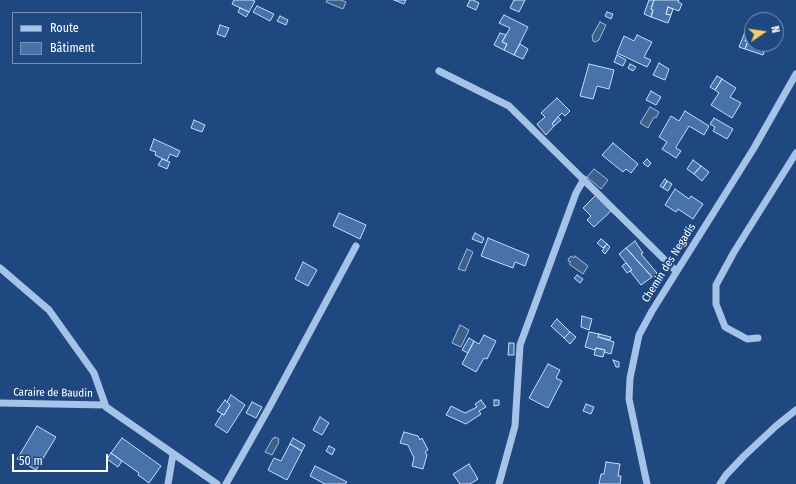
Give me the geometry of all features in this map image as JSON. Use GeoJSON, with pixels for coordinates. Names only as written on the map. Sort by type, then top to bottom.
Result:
{"type":"FeatureCollection","features":[{"type":"Feature","properties":{"kind":"street"},"geometry":{"type":"LineString","coordinates":[[439,71],[509,106],[676,271]]}},
{"type":"Feature","properties":{"kind":"street","name":"Chemin des Negadis"},"geometry":{"type":"LineString","coordinates":[[647,484],[630,399],[630,378],[639,335],[676,271],[754,148],[796,74]]}},
{"type":"Feature","properties":{"kind":"street"},"geometry":{"type":"LineString","coordinates":[[758,338],[747,339],[726,327],[716,304],[716,285],[734,252],[796,153]]}},
{"type":"Feature","properties":{"kind":"street"},"geometry":{"type":"LineString","coordinates":[[499,484],[515,426],[520,345],[576,193],[584,179]]}},
{"type":"Feature","properties":{"kind":"street"},"geometry":{"type":"LineString","coordinates":[[226,484],[274,399],[356,246]]}},
{"type":"Feature","properties":{"kind":"street"},"geometry":{"type":"LineString","coordinates":[[0,268],[49,310],[94,373],[106,407],[217,484]]}},
{"type":"Feature","properties":{"kind":"street","name":"Caraire de Baudin"},"geometry":{"type":"LineString","coordinates":[[0,403],[105,405]]}},
{"type":"Feature","properties":{"kind":"street"},"geometry":{"type":"LineString","coordinates":[[720,484],[726,475],[744,456],[776,426],[796,410]]}},
{"type":"Feature","properties":{"kind":"street"},"geometry":{"type":"LineString","coordinates":[[168,484],[173,454]]}},
{"type":"Feature","properties":{"kind":"water"},"geometry":{"type":"Polygon","coordinates":[[[327,0],[341,0],[346,2],[343,9],[326,2],[327,0]]]}},
{"type":"Feature","properties":{"kind":"water"},"geometry":{"type":"Polygon","coordinates":[[[600,22],[606,25],[599,40],[595,42],[593,41],[592,36],[600,22]]]}},
{"type":"Feature","properties":{"kind":"water"},"geometry":{"type":"Polygon","coordinates":[[[650,107],[659,112],[656,118],[654,117],[648,128],[640,123],[650,107]]]}},
{"type":"Feature","properties":{"kind":"water"},"geometry":{"type":"Polygon","coordinates":[[[594,169],[608,180],[601,189],[587,177],[594,169]]]}},
{"type":"Feature","properties":{"kind":"water"},"geometry":{"type":"Polygon","coordinates":[[[467,249],[473,252],[465,271],[458,269],[467,249]]]}},
{"type":"Feature","properties":{"kind":"water"},"geometry":{"type":"Polygon","coordinates":[[[571,256],[574,258],[575,256],[588,266],[583,274],[569,264],[571,262],[568,261],[569,258],[571,256]]]}},
{"type":"Feature","properties":{"kind":"water"},"geometry":{"type":"Polygon","coordinates":[[[460,325],[469,330],[461,347],[452,343],[460,325]]]}},
{"type":"Feature","properties":{"kind":"water"},"geometry":{"type":"Polygon","coordinates":[[[275,437],[279,439],[279,442],[272,455],[265,452],[275,437]]]}},
{"type":"Feature","properties":{"kind":"building"},"geometry":{"type":"Polygon","coordinates":[[[234,0],[255,1],[249,12],[232,4],[234,0]]]}},
{"type":"Feature","properties":{"kind":"building"},"geometry":{"type":"Polygon","coordinates":[[[394,0],[406,0],[404,4],[394,0]]]}},
{"type":"Feature","properties":{"kind":"building"},"geometry":{"type":"Polygon","coordinates":[[[470,0],[479,3],[476,10],[467,6],[470,0]]]}},
{"type":"Feature","properties":{"kind":"building"},"geometry":{"type":"Polygon","coordinates":[[[514,0],[525,0],[519,12],[510,8],[514,0]]]}},
{"type":"Feature","properties":{"kind":"building"},"geometry":{"type":"Polygon","coordinates":[[[649,0],[654,0],[651,9],[653,10],[651,17],[644,14],[649,0]]]}},
{"type":"Feature","properties":{"kind":"building"},"geometry":{"type":"Polygon","coordinates":[[[654,0],[679,0],[678,2],[682,4],[679,11],[668,7],[666,14],[671,15],[668,23],[651,17],[653,10],[651,9],[654,0]]]}},
{"type":"Feature","properties":{"kind":"building"},"geometry":{"type":"Polygon","coordinates":[[[257,6],[274,14],[270,21],[253,12],[257,6]]]}},
{"type":"Feature","properties":{"kind":"building"},"geometry":{"type":"Polygon","coordinates":[[[668,7],[673,9],[671,15],[666,14],[668,7]]]}},
{"type":"Feature","properties":{"kind":"building"},"geometry":{"type":"Polygon","coordinates":[[[240,8],[249,12],[246,17],[238,12],[240,8]]]}},
{"type":"Feature","properties":{"kind":"building"},"geometry":{"type":"Polygon","coordinates":[[[607,12],[613,14],[611,19],[605,16],[607,12]]]}},
{"type":"Feature","properties":{"kind":"building"},"geometry":{"type":"Polygon","coordinates":[[[504,15],[528,27],[514,55],[504,50],[507,44],[502,42],[510,28],[499,23],[504,15]]]}},
{"type":"Feature","properties":{"kind":"building"},"geometry":{"type":"Polygon","coordinates":[[[280,16],[288,20],[286,25],[277,21],[280,16]]]}},
{"type":"Feature","properties":{"kind":"building"},"geometry":{"type":"Polygon","coordinates":[[[220,25],[229,28],[225,37],[217,34],[220,25]]]}},
{"type":"Feature","properties":{"kind":"building"},"geometry":{"type":"Polygon","coordinates":[[[500,33],[506,35],[502,42],[507,44],[504,50],[494,45],[500,33]]]}},
{"type":"Feature","properties":{"kind":"building"},"geometry":{"type":"Polygon","coordinates":[[[744,34],[744,49],[739,47],[744,34]]]}},
{"type":"Feature","properties":{"kind":"building"},"geometry":{"type":"Polygon","coordinates":[[[637,35],[652,42],[644,57],[651,60],[647,67],[617,53],[624,36],[634,41],[637,35]]]}},
{"type":"Feature","properties":{"kind":"building"},"geometry":{"type":"Polygon","coordinates":[[[520,44],[528,49],[523,59],[514,55],[520,44]]]}},
{"type":"Feature","properties":{"kind":"building"},"geometry":{"type":"Polygon","coordinates":[[[754,52],[764,52],[763,55],[754,52]]]}},
{"type":"Feature","properties":{"kind":"building"},"geometry":{"type":"Polygon","coordinates":[[[617,55],[626,60],[623,66],[614,62],[617,55]]]}},
{"type":"Feature","properties":{"kind":"building"},"geometry":{"type":"Polygon","coordinates":[[[659,63],[669,69],[665,80],[653,75],[659,63]]]}},
{"type":"Feature","properties":{"kind":"building"},"geometry":{"type":"Polygon","coordinates":[[[589,64],[614,70],[609,89],[597,86],[593,99],[580,96],[589,64]]]}},
{"type":"Feature","properties":{"kind":"building"},"geometry":{"type":"Polygon","coordinates":[[[630,64],[636,67],[633,71],[628,68],[630,64]]]}},
{"type":"Feature","properties":{"kind":"building"},"geometry":{"type":"Polygon","coordinates":[[[717,76],[722,79],[715,90],[710,87],[717,76]]]}},
{"type":"Feature","properties":{"kind":"building"},"geometry":{"type":"Polygon","coordinates":[[[722,79],[736,88],[730,97],[741,103],[732,118],[711,105],[719,93],[715,90],[722,79]]]}},
{"type":"Feature","properties":{"kind":"building"},"geometry":{"type":"Polygon","coordinates":[[[651,91],[661,97],[656,105],[646,100],[651,91]]]}},
{"type":"Feature","properties":{"kind":"building"},"geometry":{"type":"Polygon","coordinates":[[[557,98],[570,111],[565,116],[562,113],[558,117],[552,124],[554,126],[546,135],[537,124],[545,117],[541,113],[557,98]]]}},
{"type":"Feature","properties":{"kind":"building"},"geometry":{"type":"Polygon","coordinates":[[[685,111],[709,126],[704,135],[689,126],[676,147],[681,151],[676,158],[662,149],[667,142],[659,137],[671,116],[679,121],[685,111]]]}},
{"type":"Feature","properties":{"kind":"building"},"geometry":{"type":"Polygon","coordinates":[[[558,117],[561,120],[554,126],[552,124],[558,117]]]}},
{"type":"Feature","properties":{"kind":"building"},"geometry":{"type":"Polygon","coordinates":[[[714,118],[733,129],[727,139],[713,131],[715,127],[710,124],[714,118]]]}},
{"type":"Feature","properties":{"kind":"building"},"geometry":{"type":"Polygon","coordinates":[[[194,120],[205,125],[202,132],[191,128],[194,120]]]}},
{"type":"Feature","properties":{"kind":"building"},"geometry":{"type":"Polygon","coordinates":[[[154,139],[180,151],[177,157],[170,154],[167,161],[155,155],[156,152],[150,150],[154,139]]]}},
{"type":"Feature","properties":{"kind":"building"},"geometry":{"type":"Polygon","coordinates":[[[613,143],[638,164],[631,173],[626,169],[623,172],[602,155],[613,143]]]}},
{"type":"Feature","properties":{"kind":"building"},"geometry":{"type":"Polygon","coordinates":[[[162,159],[170,162],[167,169],[158,165],[162,159]]]}},
{"type":"Feature","properties":{"kind":"building"},"geometry":{"type":"Polygon","coordinates":[[[647,159],[651,163],[648,167],[643,163],[647,159]]]}},
{"type":"Feature","properties":{"kind":"building"},"geometry":{"type":"Polygon","coordinates":[[[693,160],[701,166],[694,174],[687,169],[693,160]]]}},
{"type":"Feature","properties":{"kind":"building"},"geometry":{"type":"Polygon","coordinates":[[[701,166],[709,172],[702,181],[694,174],[701,166]]]}},
{"type":"Feature","properties":{"kind":"building"},"geometry":{"type":"Polygon","coordinates":[[[665,179],[667,181],[663,188],[660,186],[665,179]]]}},
{"type":"Feature","properties":{"kind":"building"},"geometry":{"type":"Polygon","coordinates":[[[667,181],[672,184],[668,191],[663,188],[667,181]]]}},
{"type":"Feature","properties":{"kind":"building"},"geometry":{"type":"Polygon","coordinates":[[[675,189],[689,199],[691,196],[703,204],[693,219],[678,209],[676,212],[665,205],[675,189]]]}},
{"type":"Feature","properties":{"kind":"building"},"geometry":{"type":"Polygon","coordinates":[[[596,195],[611,211],[594,227],[587,220],[591,216],[583,208],[596,195]]]}},
{"type":"Feature","properties":{"kind":"building"},"geometry":{"type":"Polygon","coordinates":[[[339,213],[366,225],[360,239],[333,226],[339,213]]]}},
{"type":"Feature","properties":{"kind":"building"},"geometry":{"type":"Polygon","coordinates":[[[475,233],[484,238],[482,243],[472,239],[475,233]]]}},
{"type":"Feature","properties":{"kind":"building"},"geometry":{"type":"Polygon","coordinates":[[[488,238],[529,255],[525,266],[515,262],[513,268],[481,256],[488,238]]]}},
{"type":"Feature","properties":{"kind":"building"},"geometry":{"type":"Polygon","coordinates":[[[601,239],[607,244],[603,248],[597,243],[601,239]]]}},
{"type":"Feature","properties":{"kind":"building"},"geometry":{"type":"Polygon","coordinates":[[[635,241],[643,253],[641,254],[657,273],[652,277],[626,248],[635,241]]]}},
{"type":"Feature","properties":{"kind":"building"},"geometry":{"type":"Polygon","coordinates":[[[607,244],[610,247],[605,254],[602,251],[607,244]]]}},
{"type":"Feature","properties":{"kind":"building"},"geometry":{"type":"Polygon","coordinates":[[[626,248],[652,277],[641,285],[630,271],[632,270],[619,254],[626,248]]]}},
{"type":"Feature","properties":{"kind":"building"},"geometry":{"type":"Polygon","coordinates":[[[303,262],[317,270],[308,286],[295,279],[303,262]]]}},
{"type":"Feature","properties":{"kind":"building"},"geometry":{"type":"Polygon","coordinates":[[[626,263],[632,270],[627,273],[622,266],[626,263]]]}},
{"type":"Feature","properties":{"kind":"building"},"geometry":{"type":"Polygon","coordinates":[[[577,275],[583,279],[580,283],[574,278],[577,275]]]}},
{"type":"Feature","properties":{"kind":"building"},"geometry":{"type":"Polygon","coordinates":[[[582,316],[592,319],[589,330],[581,327],[582,316]]]}},
{"type":"Feature","properties":{"kind":"building"},"geometry":{"type":"Polygon","coordinates":[[[557,319],[570,332],[564,338],[551,326],[557,319]]]}},
{"type":"Feature","properties":{"kind":"building"},"geometry":{"type":"Polygon","coordinates":[[[570,332],[576,337],[570,344],[564,338],[570,332]]]}},
{"type":"Feature","properties":{"kind":"building"},"geometry":{"type":"Polygon","coordinates":[[[589,332],[599,334],[598,337],[614,342],[611,354],[604,352],[605,350],[596,348],[595,350],[585,347],[589,332]]]}},
{"type":"Feature","properties":{"kind":"building"},"geometry":{"type":"Polygon","coordinates":[[[599,334],[611,337],[610,340],[598,337],[599,334]]]}},
{"type":"Feature","properties":{"kind":"building"},"geometry":{"type":"Polygon","coordinates":[[[484,335],[496,341],[487,359],[484,358],[476,372],[462,364],[474,341],[479,344],[484,335]]]}},
{"type":"Feature","properties":{"kind":"building"},"geometry":{"type":"Polygon","coordinates":[[[469,338],[474,341],[468,353],[462,350],[469,338]]]}},
{"type":"Feature","properties":{"kind":"building"},"geometry":{"type":"Polygon","coordinates":[[[509,343],[514,343],[514,355],[508,355],[509,343]]]}},
{"type":"Feature","properties":{"kind":"building"},"geometry":{"type":"Polygon","coordinates":[[[596,348],[605,350],[603,357],[594,355],[596,348]]]}},
{"type":"Feature","properties":{"kind":"building"},"geometry":{"type":"Polygon","coordinates":[[[613,360],[619,362],[619,367],[616,367],[613,360]]]}},
{"type":"Feature","properties":{"kind":"building"},"geometry":{"type":"Polygon","coordinates":[[[548,364],[560,370],[556,378],[562,381],[548,408],[529,398],[548,364]]]}},
{"type":"Feature","properties":{"kind":"building"},"geometry":{"type":"Polygon","coordinates":[[[231,395],[245,405],[227,433],[215,425],[230,405],[227,402],[231,395]]]}},
{"type":"Feature","properties":{"kind":"building"},"geometry":{"type":"Polygon","coordinates":[[[225,400],[230,405],[224,415],[217,411],[225,400]]]}},
{"type":"Feature","properties":{"kind":"building"},"geometry":{"type":"Polygon","coordinates":[[[481,400],[486,407],[479,411],[481,414],[466,424],[446,415],[451,406],[465,413],[477,407],[475,404],[481,400]]]}},
{"type":"Feature","properties":{"kind":"building"},"geometry":{"type":"Polygon","coordinates":[[[494,400],[499,400],[499,405],[494,406],[494,400]]]}},
{"type":"Feature","properties":{"kind":"building"},"geometry":{"type":"Polygon","coordinates":[[[252,402],[262,407],[256,418],[246,413],[252,402]]]}},
{"type":"Feature","properties":{"kind":"building"},"geometry":{"type":"Polygon","coordinates":[[[586,404],[594,407],[591,414],[583,411],[586,404]]]}},
{"type":"Feature","properties":{"kind":"building"},"geometry":{"type":"Polygon","coordinates":[[[320,417],[329,423],[322,435],[313,430],[320,417]]]}},
{"type":"Feature","properties":{"kind":"building"},"geometry":{"type":"Polygon","coordinates":[[[37,426],[56,437],[36,470],[17,459],[37,426]]]}},
{"type":"Feature","properties":{"kind":"building"},"geometry":{"type":"Polygon","coordinates":[[[404,432],[418,436],[420,440],[422,438],[428,450],[425,452],[427,455],[423,469],[412,466],[414,458],[408,445],[400,443],[404,432]]]}},
{"type":"Feature","properties":{"kind":"building"},"geometry":{"type":"Polygon","coordinates":[[[122,438],[161,466],[149,483],[138,475],[139,473],[111,453],[122,438]]]}},
{"type":"Feature","properties":{"kind":"building"},"geometry":{"type":"Polygon","coordinates":[[[293,438],[305,445],[302,451],[290,444],[293,438]]]}},
{"type":"Feature","properties":{"kind":"building"},"geometry":{"type":"Polygon","coordinates":[[[290,444],[302,451],[287,480],[268,470],[274,458],[281,461],[290,444]]]}},
{"type":"Feature","properties":{"kind":"building"},"geometry":{"type":"Polygon","coordinates":[[[329,446],[335,449],[332,455],[326,451],[329,446]]]}},
{"type":"Feature","properties":{"kind":"building"},"geometry":{"type":"Polygon","coordinates":[[[111,453],[122,461],[118,467],[107,459],[111,453]]]}},
{"type":"Feature","properties":{"kind":"building"},"geometry":{"type":"Polygon","coordinates":[[[606,462],[620,464],[618,476],[621,476],[620,484],[599,484],[601,474],[604,474],[606,462]]]}},
{"type":"Feature","properties":{"kind":"building"},"geometry":{"type":"Polygon","coordinates":[[[469,464],[478,479],[470,484],[460,484],[453,474],[469,464]]]}},
{"type":"Feature","properties":{"kind":"building"},"geometry":{"type":"Polygon","coordinates":[[[315,466],[347,482],[345,484],[325,484],[310,476],[315,466]]]}}]}
